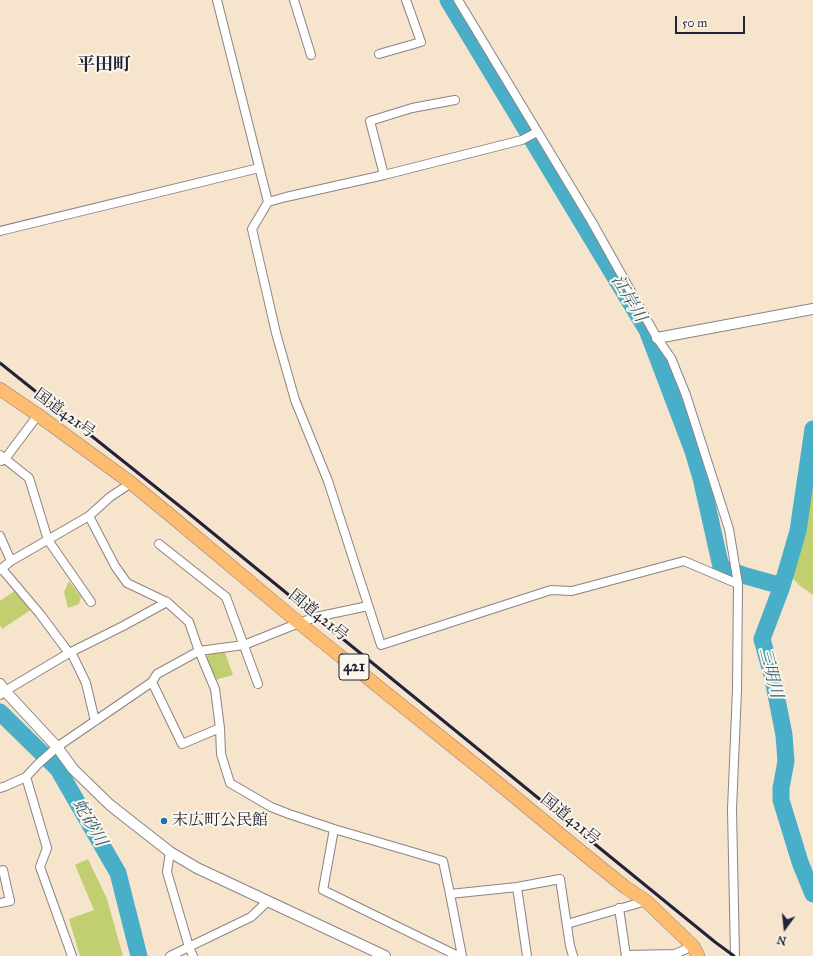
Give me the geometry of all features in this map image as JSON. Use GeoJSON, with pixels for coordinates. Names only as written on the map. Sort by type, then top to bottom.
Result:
{"type":"FeatureCollection","features":[{"type":"Feature","properties":{"kind":"highway","name":"国道421号"},"geometry":{"type":"LineString","coordinates":[[0,389],[131,483],[299,623],[625,887],[646,901],[696,951]]}},
{"type":"Feature","properties":{"kind":"street"},"geometry":{"type":"LineString","coordinates":[[217,0],[268,202]]}},
{"type":"Feature","properties":{"kind":"street"},"geometry":{"type":"LineString","coordinates":[[294,0],[311,55]]}},
{"type":"Feature","properties":{"kind":"street"},"geometry":{"type":"LineString","coordinates":[[379,54],[420,42],[406,0]]}},
{"type":"Feature","properties":{"kind":"street"},"geometry":{"type":"LineString","coordinates":[[458,0],[532,134],[592,222],[657,338],[671,358],[686,395],[729,529],[738,584],[737,690],[732,809],[735,956]]}},
{"type":"Feature","properties":{"kind":"street"},"geometry":{"type":"LineString","coordinates":[[384,175],[370,121],[412,108],[455,100]]}},
{"type":"Feature","properties":{"kind":"street"},"geometry":{"type":"LineString","coordinates":[[532,134],[522,140],[384,175],[268,202],[252,229],[276,333],[295,400],[328,481],[381,646],[551,590],[572,591],[684,561],[738,584]]}},
{"type":"Feature","properties":{"kind":"street"},"geometry":{"type":"LineString","coordinates":[[0,230],[259,168]]}},
{"type":"Feature","properties":{"kind":"street"},"geometry":{"type":"LineString","coordinates":[[657,338],[813,309]]}},
{"type":"Feature","properties":{"kind":"street"},"geometry":{"type":"LineString","coordinates":[[38,415],[2,459],[29,478],[48,540],[91,602]]}},
{"type":"Feature","properties":{"kind":"street"},"geometry":{"type":"LineString","coordinates":[[95,721],[86,683],[70,652],[40,614],[1,569],[11,561],[88,516],[110,497],[131,483]]}},
{"type":"Feature","properties":{"kind":"street"},"geometry":{"type":"LineString","coordinates":[[88,516],[115,566],[127,583],[168,602],[189,622],[215,690],[220,728],[221,754],[230,783],[271,807],[289,814],[334,829],[443,861],[462,956]]}},
{"type":"Feature","properties":{"kind":"street"},"geometry":{"type":"LineString","coordinates":[[0,536],[11,561]]}},
{"type":"Feature","properties":{"kind":"street"},"geometry":{"type":"LineString","coordinates":[[159,544],[226,597],[258,684]]}},
{"type":"Feature","properties":{"kind":"street"},"geometry":{"type":"LineString","coordinates":[[168,602],[70,652],[2,690],[58,747],[74,769],[110,805],[170,852],[197,868],[385,956]]}},
{"type":"Feature","properties":{"kind":"street"},"geometry":{"type":"LineString","coordinates":[[0,788],[26,777],[38,764],[58,747],[152,682],[157,674],[199,651],[244,645],[316,617],[368,606]]}},
{"type":"Feature","properties":{"kind":"street"},"geometry":{"type":"LineString","coordinates":[[152,682],[182,744],[220,728]]}},
{"type":"Feature","properties":{"kind":"street"},"geometry":{"type":"LineString","coordinates":[[26,777],[47,848],[40,867],[72,956]]}},
{"type":"Feature","properties":{"kind":"street"},"geometry":{"type":"LineString","coordinates":[[334,829],[323,890],[458,956]]}},
{"type":"Feature","properties":{"kind":"street"},"geometry":{"type":"LineString","coordinates":[[170,852],[166,872],[189,948],[193,956]]}},
{"type":"Feature","properties":{"kind":"street"},"geometry":{"type":"LineString","coordinates":[[0,871],[3,870],[10,902],[0,903]]}},
{"type":"Feature","properties":{"kind":"street"},"geometry":{"type":"LineString","coordinates":[[450,894],[517,887],[560,879],[570,946],[573,956]]}},
{"type":"Feature","properties":{"kind":"street"},"geometry":{"type":"LineString","coordinates":[[517,887],[527,956]]}},
{"type":"Feature","properties":{"kind":"street"},"geometry":{"type":"LineString","coordinates":[[170,956],[251,918],[268,901]]}},
{"type":"Feature","properties":{"kind":"street"},"geometry":{"type":"LineString","coordinates":[[567,924],[646,901]]}},
{"type":"Feature","properties":{"kind":"street"},"geometry":{"type":"LineString","coordinates":[[619,908],[626,955],[675,955],[696,951]]}},
{"type":"Feature","properties":{"kind":"green space"},"geometry":{"type":"Polygon","coordinates":[[[808,488],[813,489],[813,595],[799,585],[789,574],[802,531],[808,488]]]}},
{"type":"Feature","properties":{"kind":"green space"},"geometry":{"type":"Polygon","coordinates":[[[69,581],[81,597],[79,604],[68,608],[64,592],[69,581]]]}},
{"type":"Feature","properties":{"kind":"green space"},"geometry":{"type":"Polygon","coordinates":[[[16,590],[32,609],[2,629],[0,625],[0,601],[16,590]]]}},
{"type":"Feature","properties":{"kind":"green space"},"geometry":{"type":"Polygon","coordinates":[[[224,650],[233,675],[215,680],[206,658],[210,652],[224,650]]]}},
{"type":"Feature","properties":{"kind":"green space"},"geometry":{"type":"Polygon","coordinates":[[[88,859],[107,899],[123,956],[80,956],[69,919],[94,910],[75,865],[88,859]]]}},
{"type":"Feature","properties":{"kind":"waterway","name":"江岸川"},"geometry":{"type":"LineString","coordinates":[[448,0],[647,330],[693,451],[701,478],[721,567],[782,586]]}},
{"type":"Feature","properties":{"kind":"waterway","name":"三明川"},"geometry":{"type":"LineString","coordinates":[[813,429],[798,531],[782,586],[762,639],[773,679],[784,735],[786,761],[781,788],[781,800],[800,862],[813,894]]}},
{"type":"Feature","properties":{"kind":"waterway","name":"蛇砂川"},"geometry":{"type":"LineString","coordinates":[[0,712],[58,769],[118,873],[139,956]]}},
{"type":"Feature","properties":{"kind":"railway"},"geometry":{"type":"LineString","coordinates":[[0,363],[187,512],[734,956]]}},
{"type":"Feature","properties":{"kind":"place","name":"末広町公民館"},"geometry":{"type":"Point","coordinates":[164,821]}},
{"type":"Feature","properties":{"kind":"district","name":"平田町"},"geometry":{"type":"Point","coordinates":[104,66]}}]}
